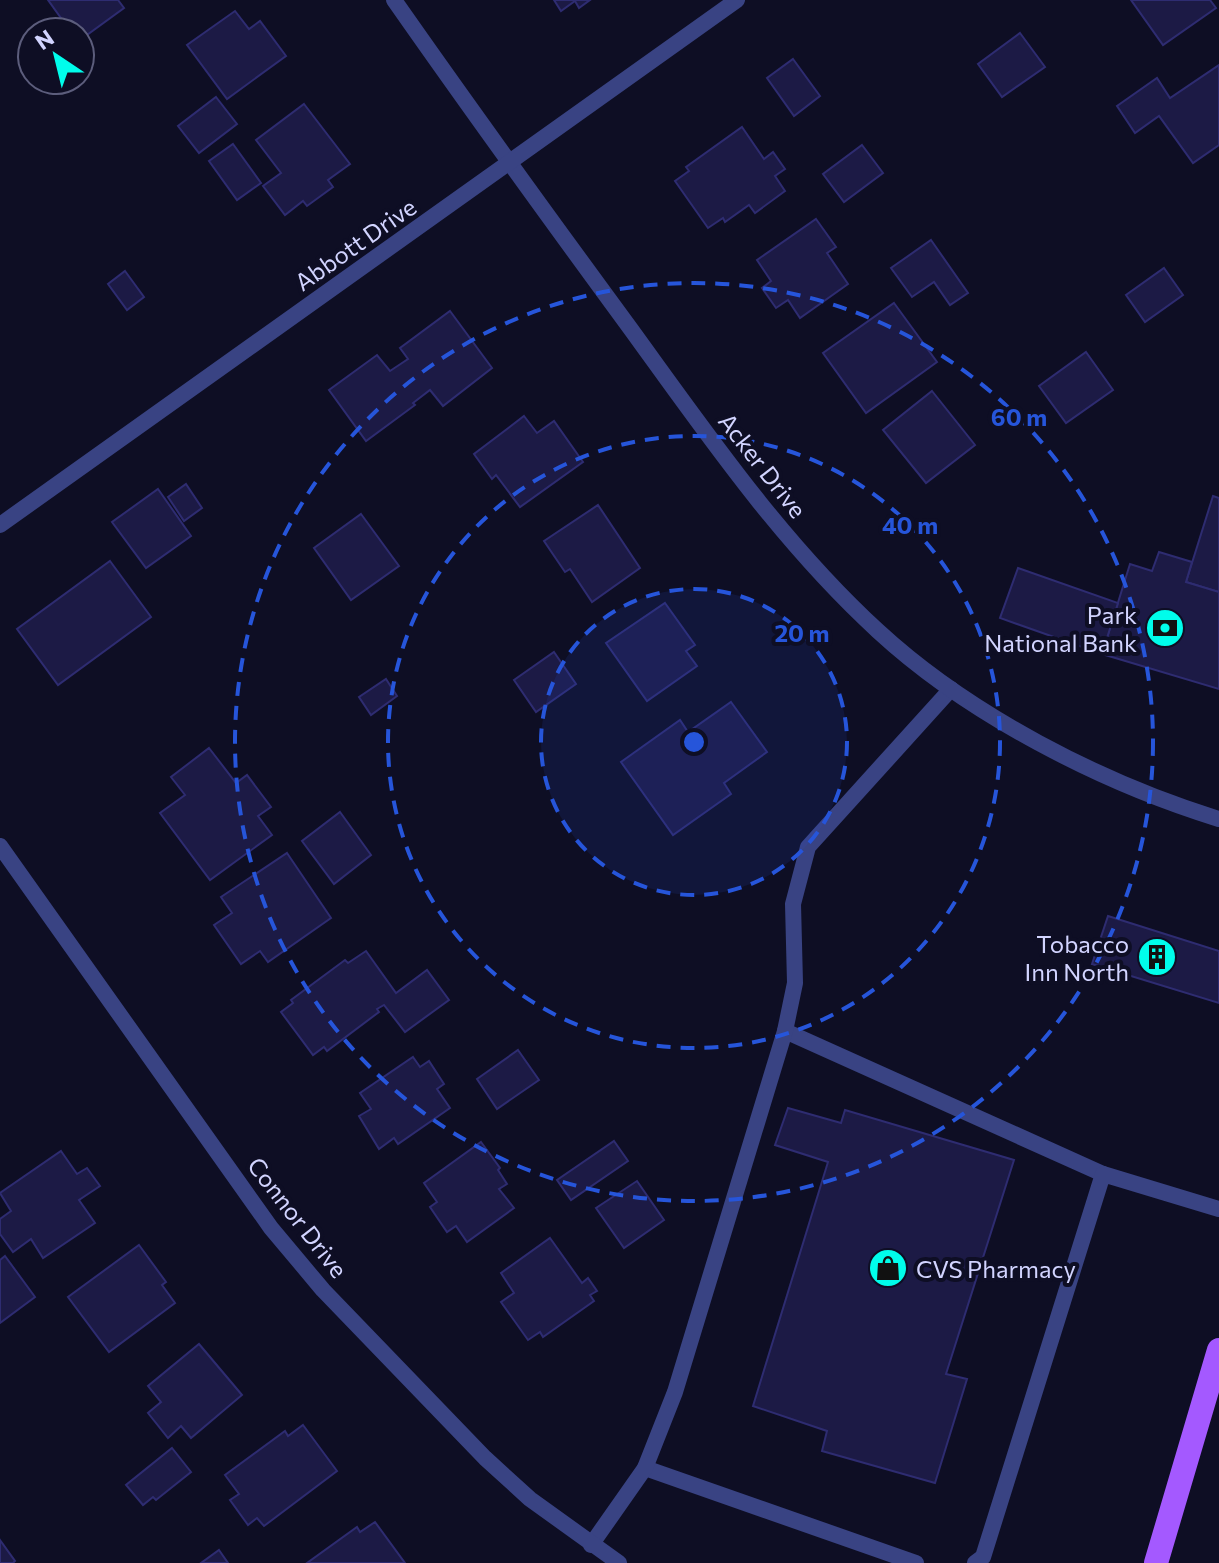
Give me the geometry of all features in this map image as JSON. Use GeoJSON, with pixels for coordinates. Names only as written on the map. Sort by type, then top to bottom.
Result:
{"type":"FeatureCollection","features":[{"type":"Feature","properties":{"kind":"main road"},"geometry":{"type":"LineString","coordinates":[[1156,1563],[1219,1350]]}},
{"type":"Feature","properties":{"kind":"street","name":"Acker Drive"},"geometry":{"type":"LineString","coordinates":[[394,0],[509,164],[715,445],[819,573],[879,633],[951,689],[1022,733],[1087,768],[1219,819]]}},
{"type":"Feature","properties":{"kind":"street","name":"Abbott Drive"},"geometry":{"type":"LineString","coordinates":[[0,525],[737,0]]}},
{"type":"Feature","properties":{"kind":"street"},"geometry":{"type":"LineString","coordinates":[[591,1545],[645,1468],[675,1392],[785,1031],[795,983],[793,904],[808,847],[951,689]]}},
{"type":"Feature","properties":{"kind":"street","name":"Connor Drive"},"geometry":{"type":"LineString","coordinates":[[0,846],[271,1228],[323,1290],[485,1458],[530,1499],[619,1563]]}},
{"type":"Feature","properties":{"kind":"street"},"geometry":{"type":"LineString","coordinates":[[785,1031],[1103,1174],[1219,1209]]}},
{"type":"Feature","properties":{"kind":"street"},"geometry":{"type":"LineString","coordinates":[[975,1563],[983,1557],[1103,1174]]}},
{"type":"Feature","properties":{"kind":"street"},"geometry":{"type":"LineString","coordinates":[[645,1468],[916,1563]]}},
{"type":"Feature","properties":{"kind":"building"},"geometry":{"type":"Polygon","coordinates":[[[48,0],[118,0],[124,8],[96,28],[96,16],[60,16],[48,0]]]}},
{"type":"Feature","properties":{"kind":"building"},"geometry":{"type":"Polygon","coordinates":[[[554,0],[590,0],[579,8],[575,1],[561,11],[554,0]]]}},
{"type":"Feature","properties":{"kind":"building"},"geometry":{"type":"Polygon","coordinates":[[[1131,0],[1210,0],[1216,8],[1163,45],[1131,0]]]}},
{"type":"Feature","properties":{"kind":"building"},"geometry":{"type":"Polygon","coordinates":[[[235,11],[249,29],[260,21],[286,56],[227,99],[187,45],[235,11]]]}},
{"type":"Feature","properties":{"kind":"building"},"geometry":{"type":"Polygon","coordinates":[[[1020,33],[1045,67],[1002,97],[978,64],[1020,33]]]}},
{"type":"Feature","properties":{"kind":"building"},"geometry":{"type":"Polygon","coordinates":[[[793,59],[820,96],[794,116],[767,78],[793,59]]]}},
{"type":"Feature","properties":{"kind":"building"},"geometry":{"type":"Polygon","coordinates":[[[1219,65],[1219,145],[1193,163],[1159,116],[1135,133],[1117,106],[1157,78],[1170,98],[1219,65]]]}},
{"type":"Feature","properties":{"kind":"building"},"geometry":{"type":"Polygon","coordinates":[[[216,97],[237,124],[199,153],[178,126],[216,97]]]}},
{"type":"Feature","properties":{"kind":"building"},"geometry":{"type":"Polygon","coordinates":[[[304,104],[350,164],[328,180],[333,187],[307,206],[303,201],[285,215],[263,186],[281,173],[256,140],[304,104]]]}},
{"type":"Feature","properties":{"kind":"building"},"geometry":{"type":"Polygon","coordinates":[[[742,127],[764,159],[773,152],[785,169],[775,176],[785,191],[755,213],[749,205],[725,222],[723,218],[708,228],[675,181],[689,171],[686,167],[742,127]]]}},
{"type":"Feature","properties":{"kind":"building"},"geometry":{"type":"Polygon","coordinates":[[[233,144],[261,183],[237,200],[209,161],[233,144]]]}},
{"type":"Feature","properties":{"kind":"building"},"geometry":{"type":"Polygon","coordinates":[[[862,145],[883,173],[844,202],[823,174],[862,145]]]}},
{"type":"Feature","properties":{"kind":"building"},"geometry":{"type":"Polygon","coordinates":[[[816,219],[836,247],[827,253],[848,284],[800,318],[788,300],[776,308],[762,288],[771,281],[757,260],[816,219]]]}},
{"type":"Feature","properties":{"kind":"building"},"geometry":{"type":"Polygon","coordinates":[[[931,240],[968,293],[950,305],[934,282],[912,297],[891,268],[931,240]]]}},
{"type":"Feature","properties":{"kind":"building"},"geometry":{"type":"Polygon","coordinates":[[[1164,268],[1183,295],[1145,322],[1126,295],[1164,268]]]}},
{"type":"Feature","properties":{"kind":"building"},"geometry":{"type":"Polygon","coordinates":[[[125,271],[144,297],[127,310],[108,284],[125,271]]]}},
{"type":"Feature","properties":{"kind":"building"},"geometry":{"type":"Polygon","coordinates":[[[894,303],[937,362],[866,413],[823,353],[894,303]]]}},
{"type":"Feature","properties":{"kind":"building"},"geometry":{"type":"Polygon","coordinates":[[[450,311],[492,368],[443,406],[430,390],[366,441],[329,390],[377,355],[390,371],[408,359],[400,348],[450,311]]]}},
{"type":"Feature","properties":{"kind":"building"},"geometry":{"type":"Polygon","coordinates":[[[1086,352],[1113,390],[1066,423],[1039,386],[1086,352]]]}},
{"type":"Feature","properties":{"kind":"building"},"geometry":{"type":"Polygon","coordinates":[[[932,391],[975,445],[926,483],[883,430],[932,391]]]}},
{"type":"Feature","properties":{"kind":"building"},"geometry":{"type":"Polygon","coordinates":[[[524,416],[537,433],[554,421],[583,462],[520,507],[496,475],[492,479],[474,454],[524,416]]]}},
{"type":"Feature","properties":{"kind":"building"},"geometry":{"type":"Polygon","coordinates":[[[186,484],[202,508],[184,521],[168,497],[186,484]]]}},
{"type":"Feature","properties":{"kind":"building"},"geometry":{"type":"Polygon","coordinates":[[[158,489],[191,536],[146,568],[112,522],[158,489]]]}},
{"type":"Feature","properties":{"kind":"building"},"geometry":{"type":"Polygon","coordinates":[[[1213,496],[1219,498],[1219,592],[1186,582],[1213,496]]]}},
{"type":"Feature","properties":{"kind":"building"},"geometry":{"type":"Polygon","coordinates":[[[598,505],[640,568],[592,602],[570,569],[565,572],[544,541],[598,505]]]}},
{"type":"Feature","properties":{"kind":"building"},"geometry":{"type":"Polygon","coordinates":[[[361,514],[399,566],[351,600],[314,548],[361,514]]]}},
{"type":"Feature","properties":{"kind":"building","name":"Park National Bank"},"geometry":{"type":"Polygon","coordinates":[[[1159,552],[1192,562],[1186,582],[1219,592],[1219,689],[1102,654],[1130,564],[1152,571],[1159,552]]]}},
{"type":"Feature","properties":{"kind":"building"},"geometry":{"type":"Polygon","coordinates":[[[110,561],[151,617],[58,685],[17,629],[110,561]]]}},
{"type":"Feature","properties":{"kind":"building"},"geometry":{"type":"Polygon","coordinates":[[[1018,568],[1118,603],[1102,654],[1000,618],[1018,568]]]}},
{"type":"Feature","properties":{"kind":"building"},"geometry":{"type":"Polygon","coordinates":[[[665,603],[695,645],[686,651],[697,666],[647,701],[606,643],[665,603]]]}},
{"type":"Feature","properties":{"kind":"building"},"geometry":{"type":"Polygon","coordinates":[[[554,652],[576,684],[536,712],[514,680],[554,652]]]}},
{"type":"Feature","properties":{"kind":"building"},"geometry":{"type":"Polygon","coordinates":[[[386,679],[397,696],[371,715],[359,697],[386,679]]]}},
{"type":"Feature","properties":{"kind":"building"},"geometry":{"type":"Polygon","coordinates":[[[731,702],[767,752],[724,783],[731,794],[673,835],[621,762],[680,720],[688,732],[731,702]]]}},
{"type":"Feature","properties":{"kind":"building"},"geometry":{"type":"Polygon","coordinates":[[[209,748],[236,783],[247,775],[271,807],[258,816],[272,835],[210,880],[160,813],[185,795],[171,777],[209,748]]]}},
{"type":"Feature","properties":{"kind":"building"},"geometry":{"type":"Polygon","coordinates":[[[340,812],[371,855],[334,884],[302,841],[340,812]]]}},
{"type":"Feature","properties":{"kind":"building"},"geometry":{"type":"Polygon","coordinates":[[[287,853],[331,918],[268,962],[260,951],[241,964],[214,925],[232,913],[221,897],[287,853]]]}},
{"type":"Feature","properties":{"kind":"building","name":"Tobacco Inn North"},"geometry":{"type":"Polygon","coordinates":[[[1108,916],[1219,951],[1219,1003],[1092,964],[1108,916]]]}},
{"type":"Feature","properties":{"kind":"building"},"geometry":{"type":"Polygon","coordinates":[[[366,951],[396,993],[427,970],[449,1000],[405,1032],[384,1005],[327,1051],[324,1047],[313,1055],[281,1012],[293,1003],[291,1000],[345,960],[348,963],[366,951]]]}},
{"type":"Feature","properties":{"kind":"building"},"geometry":{"type":"Polygon","coordinates":[[[518,1050],[539,1080],[497,1109],[477,1079],[518,1050]]]}},
{"type":"Feature","properties":{"kind":"building"},"geometry":{"type":"Polygon","coordinates":[[[413,1057],[420,1067],[429,1061],[444,1084],[437,1089],[450,1108],[398,1144],[394,1138],[379,1149],[359,1116],[371,1109],[360,1093],[413,1057]]]}},
{"type":"Feature","properties":{"kind":"building","name":"CVS Pharmacy"},"geometry":{"type":"Polygon","coordinates":[[[788,1108],[841,1123],[845,1110],[1014,1160],[946,1374],[967,1379],[935,1483],[822,1451],[827,1431],[753,1406],[828,1162],[775,1145],[788,1108]]]}},
{"type":"Feature","properties":{"kind":"building"},"geometry":{"type":"Polygon","coordinates":[[[614,1141],[628,1161],[571,1200],[557,1180],[614,1141]]]}},
{"type":"Feature","properties":{"kind":"building"},"geometry":{"type":"Polygon","coordinates":[[[481,1142],[500,1168],[498,1170],[507,1184],[499,1189],[514,1208],[467,1242],[456,1226],[447,1232],[430,1207],[437,1202],[424,1183],[481,1142]]]}},
{"type":"Feature","properties":{"kind":"building"},"geometry":{"type":"Polygon","coordinates":[[[61,1151],[77,1174],[87,1168],[100,1186],[79,1200],[95,1223],[43,1258],[31,1239],[13,1252],[0,1234],[0,1219],[11,1211],[0,1193],[61,1151]]]}},
{"type":"Feature","properties":{"kind":"building"},"geometry":{"type":"Polygon","coordinates":[[[637,1181],[664,1220],[624,1248],[596,1208],[637,1181]]]}},
{"type":"Feature","properties":{"kind":"building"},"geometry":{"type":"Polygon","coordinates":[[[550,1238],[582,1283],[588,1278],[597,1291],[590,1295],[594,1301],[543,1337],[540,1332],[528,1340],[501,1302],[514,1293],[501,1273],[550,1238]]]}},
{"type":"Feature","properties":{"kind":"building"},"geometry":{"type":"Polygon","coordinates":[[[139,1245],[166,1282],[162,1285],[175,1303],[109,1352],[68,1297],[139,1245]]]}},
{"type":"Feature","properties":{"kind":"building"},"geometry":{"type":"Polygon","coordinates":[[[5,1256],[35,1297],[0,1323],[0,1260],[5,1256]]]}},
{"type":"Feature","properties":{"kind":"building"},"geometry":{"type":"Polygon","coordinates":[[[199,1344],[242,1395],[191,1438],[181,1426],[168,1438],[148,1413],[161,1402],[148,1386],[199,1344]]]}},
{"type":"Feature","properties":{"kind":"building"},"geometry":{"type":"Polygon","coordinates":[[[303,1425],[337,1471],[264,1526],[257,1518],[248,1525],[230,1500],[239,1494],[225,1475],[285,1431],[288,1436],[303,1425]]]}},
{"type":"Feature","properties":{"kind":"building"},"geometry":{"type":"Polygon","coordinates":[[[172,1448],[191,1472],[156,1500],[153,1497],[143,1505],[126,1485],[172,1448]]]}},
{"type":"Feature","properties":{"kind":"building"},"geometry":{"type":"Polygon","coordinates":[[[375,1522],[405,1563],[307,1563],[357,1527],[360,1532],[375,1522]]]}},
{"type":"Feature","properties":{"kind":"building"},"geometry":{"type":"Polygon","coordinates":[[[0,1540],[15,1561],[13,1563],[0,1563],[0,1540]]]}},
{"type":"Feature","properties":{"kind":"building"},"geometry":{"type":"Polygon","coordinates":[[[219,1550],[228,1563],[201,1563],[219,1550]]]}},
{"type":"Feature","properties":{"kind":"place","name":"Park National Bank"},"geometry":{"type":"Point","coordinates":[1165,628]}},
{"type":"Feature","properties":{"kind":"place","name":"Tobacco Inn North"},"geometry":{"type":"Point","coordinates":[1157,957]}},
{"type":"Feature","properties":{"kind":"place","name":"CVS Pharmacy"},"geometry":{"type":"Point","coordinates":[888,1268]}}]}
